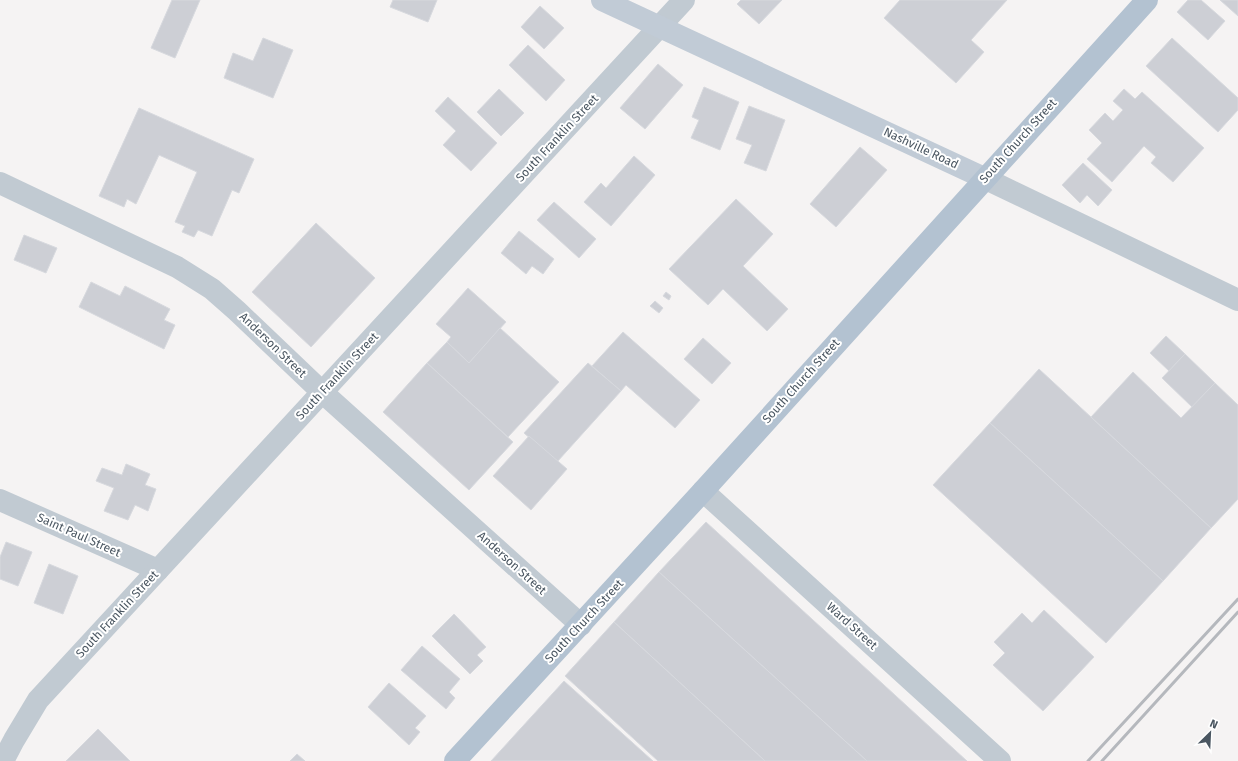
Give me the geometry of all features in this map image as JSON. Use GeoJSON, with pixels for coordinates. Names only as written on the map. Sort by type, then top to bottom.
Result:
{"type":"FeatureCollection","features":[{"type":"Feature","properties":{"kind":"main road","name":"Nashville Road"},"geometry":{"type":"LineString","coordinates":[[602,0],[984,178]]}},
{"type":"Feature","properties":{"kind":"main road","name":"South Church Street"},"geometry":{"type":"LineString","coordinates":[[455,761],[703,491],[984,178],[1147,0]]}},
{"type":"Feature","properties":{"kind":"street","name":"South Franklin Street"},"geometry":{"type":"LineString","coordinates":[[3,761],[38,700],[684,0]]}},
{"type":"Feature","properties":{"kind":"street","name":"Nashville Road"},"geometry":{"type":"LineString","coordinates":[[984,178],[1238,300]]}},
{"type":"Feature","properties":{"kind":"street","name":"Anderson Street"},"geometry":{"type":"LineString","coordinates":[[0,183],[177,267],[206,286],[237,311],[322,392],[581,625]]}},
{"type":"Feature","properties":{"kind":"street","name":"Ward Street"},"geometry":{"type":"LineString","coordinates":[[703,491],[1000,761]]}},
{"type":"Feature","properties":{"kind":"street","name":"Saint Paul Street"},"geometry":{"type":"LineString","coordinates":[[0,500],[158,570]]}},
{"type":"Feature","properties":{"kind":"building"},"geometry":{"type":"Polygon","coordinates":[[[172,0],[200,0],[175,58],[151,48],[172,0]]]}},
{"type":"Feature","properties":{"kind":"building"},"geometry":{"type":"Polygon","coordinates":[[[393,0],[437,0],[428,22],[390,7],[393,0]]]}},
{"type":"Feature","properties":{"kind":"building"},"geometry":{"type":"Polygon","coordinates":[[[741,0],[782,0],[759,24],[737,4],[741,0]]]}},
{"type":"Feature","properties":{"kind":"building"},"geometry":{"type":"Polygon","coordinates":[[[900,0],[1007,0],[971,40],[984,52],[956,83],[884,18],[900,0]]]}},
{"type":"Feature","properties":{"kind":"building"},"geometry":{"type":"Polygon","coordinates":[[[1188,0],[1201,0],[1225,21],[1208,40],[1177,12],[1188,0]]]}},
{"type":"Feature","properties":{"kind":"building"},"geometry":{"type":"Polygon","coordinates":[[[1220,0],[1238,0],[1238,16],[1220,0]]]}},
{"type":"Feature","properties":{"kind":"building"},"geometry":{"type":"Polygon","coordinates":[[[540,6],[564,28],[544,49],[521,27],[540,6]]]}},
{"type":"Feature","properties":{"kind":"building"},"geometry":{"type":"Polygon","coordinates":[[[263,38],[293,50],[273,98],[224,78],[233,53],[253,61],[263,38]]]}},
{"type":"Feature","properties":{"kind":"building"},"geometry":{"type":"Polygon","coordinates":[[[1172,38],[1238,98],[1238,110],[1218,132],[1146,66],[1172,38]]]}},
{"type":"Feature","properties":{"kind":"building"},"geometry":{"type":"Polygon","coordinates":[[[528,45],[565,80],[546,101],[509,65],[528,45]]]}},
{"type":"Feature","properties":{"kind":"building"},"geometry":{"type":"Polygon","coordinates":[[[658,64],[683,85],[645,129],[620,108],[658,64]]]}},
{"type":"Feature","properties":{"kind":"building"},"geometry":{"type":"Polygon","coordinates":[[[704,87],[739,102],[720,150],[691,138],[699,120],[692,117],[704,87]]]}},
{"type":"Feature","properties":{"kind":"building"},"geometry":{"type":"Polygon","coordinates":[[[499,89],[524,113],[501,136],[477,112],[499,89]]]}},
{"type":"Feature","properties":{"kind":"building"},"geometry":{"type":"Polygon","coordinates":[[[1124,89],[1135,99],[1142,92],[1204,148],[1173,182],[1151,163],[1156,157],[1144,146],[1112,182],[1087,159],[1102,143],[1089,130],[1105,113],[1113,121],[1123,110],[1113,101],[1124,89]]]}},
{"type":"Feature","properties":{"kind":"building"},"geometry":{"type":"Polygon","coordinates":[[[448,97],[497,143],[471,171],[443,145],[456,131],[435,111],[448,97]]]}},
{"type":"Feature","properties":{"kind":"building"},"geometry":{"type":"Polygon","coordinates":[[[749,106],[785,120],[766,171],[744,163],[752,145],[736,139],[749,106]]]}},
{"type":"Feature","properties":{"kind":"building"},"geometry":{"type":"Polygon","coordinates":[[[139,108],[254,159],[239,193],[232,190],[212,236],[198,230],[194,237],[182,232],[185,226],[175,222],[197,172],[159,155],[136,204],[127,199],[124,207],[99,196],[139,108]]]}},
{"type":"Feature","properties":{"kind":"building"},"geometry":{"type":"Polygon","coordinates":[[[860,147],[887,170],[836,227],[810,204],[860,147]]]}},
{"type":"Feature","properties":{"kind":"building"},"geometry":{"type":"Polygon","coordinates":[[[634,156],[655,175],[611,226],[584,202],[601,183],[606,188],[634,156]]]}},
{"type":"Feature","properties":{"kind":"building"},"geometry":{"type":"Polygon","coordinates":[[[1083,163],[1112,190],[1098,206],[1087,195],[1080,203],[1062,185],[1083,163]]]}},
{"type":"Feature","properties":{"kind":"building"},"geometry":{"type":"Polygon","coordinates":[[[736,199],[773,234],[743,266],[788,309],[767,331],[723,289],[708,305],[669,269],[736,199]]]}},
{"type":"Feature","properties":{"kind":"building"},"geometry":{"type":"Polygon","coordinates":[[[554,202],[596,239],[579,258],[537,220],[554,202]]]}},
{"type":"Feature","properties":{"kind":"building"},"geometry":{"type":"Polygon","coordinates":[[[316,223],[375,278],[311,347],[252,292],[316,223]]]}},
{"type":"Feature","properties":{"kind":"building"},"geometry":{"type":"Polygon","coordinates":[[[519,231],[554,259],[543,274],[532,266],[526,274],[501,253],[519,231]]]}},
{"type":"Feature","properties":{"kind":"building"},"geometry":{"type":"Polygon","coordinates":[[[24,235],[57,248],[46,273],[14,260],[24,235]]]}},
{"type":"Feature","properties":{"kind":"building"},"geometry":{"type":"Polygon","coordinates":[[[91,282],[120,296],[125,286],[170,309],[164,320],[175,325],[164,349],[79,307],[91,282]]]}},
{"type":"Feature","properties":{"kind":"building"},"geometry":{"type":"Polygon","coordinates":[[[468,288],[506,322],[469,363],[447,342],[451,337],[436,324],[468,288]]]}},
{"type":"Feature","properties":{"kind":"building"},"geometry":{"type":"Polygon","coordinates":[[[666,292],[671,296],[669,300],[663,296],[666,292]]]}},
{"type":"Feature","properties":{"kind":"building"},"geometry":{"type":"Polygon","coordinates":[[[655,301],[663,308],[659,313],[650,306],[655,301]]]}},
{"type":"Feature","properties":{"kind":"building"},"geometry":{"type":"Polygon","coordinates":[[[500,328],[559,382],[508,437],[427,363],[447,342],[469,363],[500,328]]]}},
{"type":"Feature","properties":{"kind":"building"},"geometry":{"type":"Polygon","coordinates":[[[623,332],[700,400],[675,428],[626,385],[621,391],[592,366],[623,332]]]}},
{"type":"Feature","properties":{"kind":"building"},"geometry":{"type":"Polygon","coordinates":[[[1166,336],[1185,354],[1169,371],[1150,353],[1166,336]]]}},
{"type":"Feature","properties":{"kind":"building"},"geometry":{"type":"Polygon","coordinates":[[[703,338],[731,363],[712,384],[684,359],[703,338]]]}},
{"type":"Feature","properties":{"kind":"building"},"geometry":{"type":"Polygon","coordinates":[[[1185,354],[1215,383],[1192,407],[1162,378],[1185,354]]]}},
{"type":"Feature","properties":{"kind":"building"},"geometry":{"type":"Polygon","coordinates":[[[427,363],[513,442],[469,490],[383,412],[427,363]]]}},
{"type":"Feature","properties":{"kind":"building"},"geometry":{"type":"Polygon","coordinates":[[[588,363],[621,391],[557,462],[524,433],[588,363]]]}},
{"type":"Feature","properties":{"kind":"building"},"geometry":{"type":"Polygon","coordinates":[[[1039,369],[1211,528],[1163,581],[990,423],[1039,369]]]}},
{"type":"Feature","properties":{"kind":"building"},"geometry":{"type":"Polygon","coordinates":[[[1133,372],[1181,418],[1215,383],[1238,405],[1238,499],[1211,528],[1091,417],[1133,372]]]}},
{"type":"Feature","properties":{"kind":"building"},"geometry":{"type":"Polygon","coordinates":[[[990,423],[1163,581],[1106,643],[933,485],[990,423]]]}},
{"type":"Feature","properties":{"kind":"building"},"geometry":{"type":"Polygon","coordinates":[[[529,436],[567,469],[531,510],[493,476],[529,436]]]}},
{"type":"Feature","properties":{"kind":"building"},"geometry":{"type":"Polygon","coordinates":[[[126,464],[150,474],[145,485],[156,489],[148,511],[135,505],[128,520],[104,511],[114,488],[96,481],[102,468],[122,475],[126,464]]]}},
{"type":"Feature","properties":{"kind":"building"},"geometry":{"type":"Polygon","coordinates":[[[706,522],[967,761],[867,761],[659,572],[706,522]]]}},
{"type":"Feature","properties":{"kind":"building"},"geometry":{"type":"Polygon","coordinates":[[[6,542],[32,552],[18,586],[0,579],[0,557],[6,542]]]}},
{"type":"Feature","properties":{"kind":"building"},"geometry":{"type":"Polygon","coordinates":[[[49,564],[78,576],[63,614],[34,603],[49,564]]]}},
{"type":"Feature","properties":{"kind":"building"},"geometry":{"type":"Polygon","coordinates":[[[659,572],[867,761],[765,761],[614,622],[659,572]]]}},
{"type":"Feature","properties":{"kind":"building"},"geometry":{"type":"Polygon","coordinates":[[[1044,610],[1094,657],[1043,711],[993,665],[1005,653],[994,642],[1022,613],[1032,623],[1044,610]]]}},
{"type":"Feature","properties":{"kind":"building"},"geometry":{"type":"Polygon","coordinates":[[[454,614],[486,647],[477,655],[483,661],[470,674],[432,636],[454,614]]]}},
{"type":"Feature","properties":{"kind":"building"},"geometry":{"type":"Polygon","coordinates":[[[614,622],[765,761],[658,761],[565,676],[614,622]]]}},
{"type":"Feature","properties":{"kind":"building"},"geometry":{"type":"Polygon","coordinates":[[[422,646],[460,679],[449,692],[455,698],[446,709],[401,670],[422,646]]]}},
{"type":"Feature","properties":{"kind":"building"},"geometry":{"type":"Polygon","coordinates":[[[564,681],[653,761],[491,761],[564,681]]]}},
{"type":"Feature","properties":{"kind":"building"},"geometry":{"type":"Polygon","coordinates":[[[389,683],[426,716],[415,728],[420,732],[409,745],[368,707],[389,683]]]}},
{"type":"Feature","properties":{"kind":"building"},"geometry":{"type":"Polygon","coordinates":[[[98,729],[130,761],[66,761],[98,729]]]}},
{"type":"Feature","properties":{"kind":"building"},"geometry":{"type":"Polygon","coordinates":[[[297,754],[305,761],[290,761],[297,754]]]}},
{"type":"Feature","properties":{"kind":"railway"},"geometry":{"type":"LineString","coordinates":[[1088,761],[1238,599]]}},
{"type":"Feature","properties":{"kind":"railway"},"geometry":{"type":"LineString","coordinates":[[1102,761],[1238,612]]}}]}
